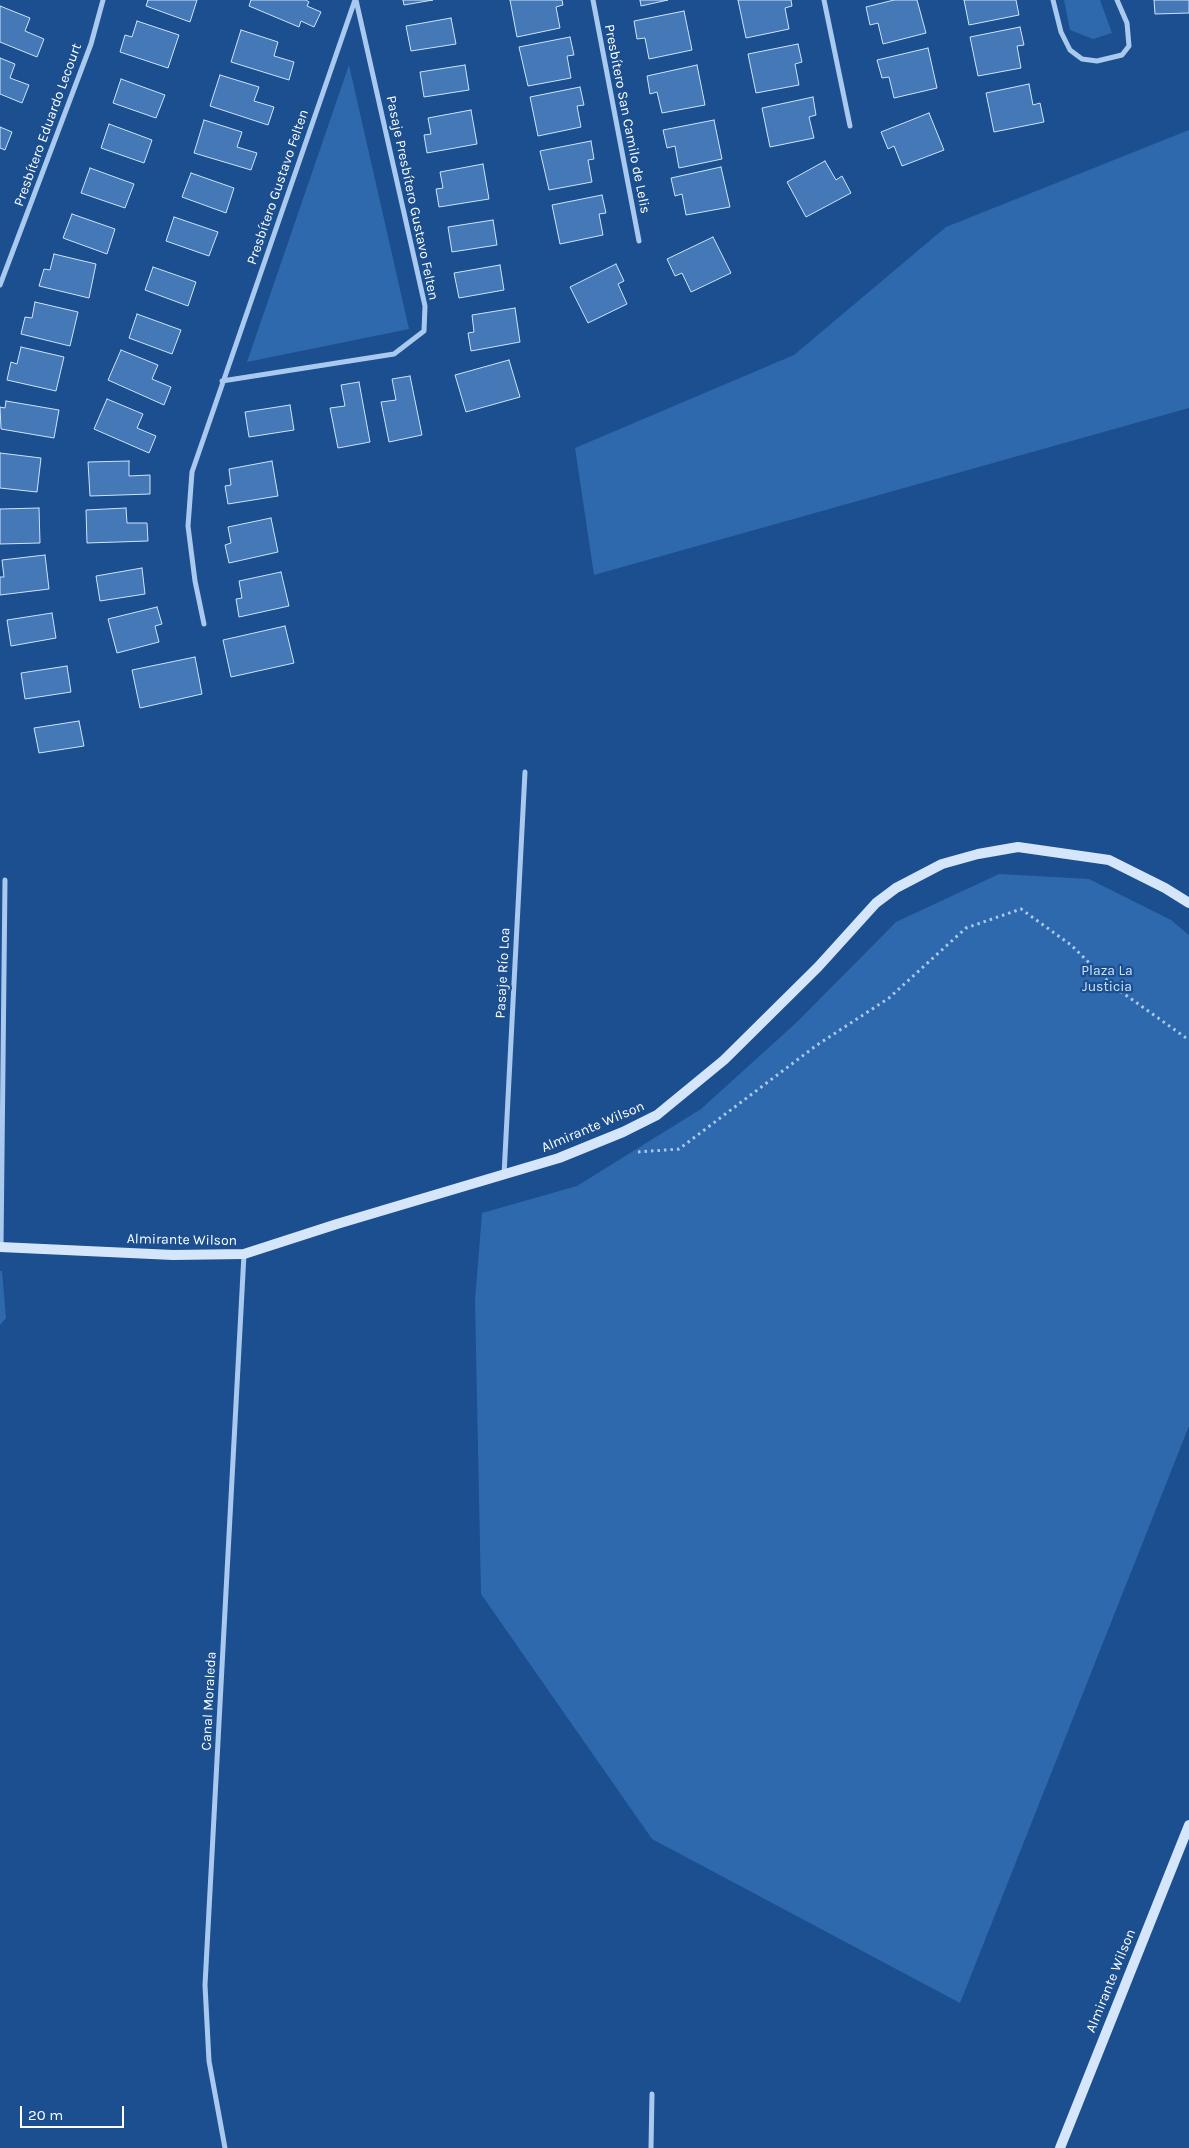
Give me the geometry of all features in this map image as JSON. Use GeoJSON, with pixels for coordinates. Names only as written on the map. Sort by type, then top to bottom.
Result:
{"type":"FeatureCollection","features":[{"type":"Feature","properties":{"kind":"street","name":"Presbítero Eduardo Lecourt"},"geometry":{"type":"LineString","coordinates":[[0,285],[91,44],[103,0]]}},
{"type":"Feature","properties":{"kind":"street","name":"Pasaje Presbítero Gustavo Felten"},"geometry":{"type":"LineString","coordinates":[[222,382],[394,354],[424,331],[425,306],[356,0]]}},
{"type":"Feature","properties":{"kind":"street","name":"Presbítero Gustavo Felten"},"geometry":{"type":"LineString","coordinates":[[222,382],[356,0]]}},
{"type":"Feature","properties":{"kind":"street","name":"Presbítero San Camilo de Lelis"},"geometry":{"type":"LineString","coordinates":[[593,0],[639,241]]}},
{"type":"Feature","properties":{"kind":"street"},"geometry":{"type":"LineString","coordinates":[[824,0],[850,126]]}},
{"type":"Feature","properties":{"kind":"street"},"geometry":{"type":"LineString","coordinates":[[1053,0],[1061,32],[1070,50],[1082,59],[1097,61],[1122,55],[1129,46],[1127,23],[1116,0]]}},
{"type":"Feature","properties":{"kind":"street"},"geometry":{"type":"LineString","coordinates":[[204,624],[195,581],[188,526],[192,472],[222,382]]}},
{"type":"Feature","properties":{"kind":"street","name":"Pasaje Río Loa"},"geometry":{"type":"LineString","coordinates":[[504,1175],[525,772]]}},
{"type":"Feature","properties":{"kind":"street","name":"Almirante Wilson"},"geometry":{"type":"LineString","coordinates":[[0,1247],[173,1255],[244,1254],[337,1224],[559,1158],[623,1132],[657,1115],[724,1060],[818,967],[876,903],[896,888],[942,864],[978,854],[1018,847],[1109,860],[1165,888],[1189,903]]}},
{"type":"Feature","properties":{"kind":"street"},"geometry":{"type":"LineString","coordinates":[[0,1247],[5,880]]}},
{"type":"Feature","properties":{"kind":"street","name":"Canal Moraleda"},"geometry":{"type":"LineString","coordinates":[[225,2148],[209,2061],[205,1985],[244,1254]]}},
{"type":"Feature","properties":{"kind":"street","name":"Almirante Wilson"},"geometry":{"type":"LineString","coordinates":[[1060,2148],[1189,1824]]}},
{"type":"Feature","properties":{"kind":"street"},"geometry":{"type":"LineString","coordinates":[[651,2148],[652,2094]]}},
{"type":"Feature","properties":{"kind":"path"},"geometry":{"type":"LineString","coordinates":[[633,1153],[679,1149],[817,1045],[889,998],[966,928],[1021,908],[1071,945],[1112,986],[1189,1040]]}},
{"type":"Feature","properties":{"kind":"green space"},"geometry":{"type":"Polygon","coordinates":[[[1064,0],[1100,0],[1112,33],[1093,39],[1070,30],[1064,0]]]}},
{"type":"Feature","properties":{"kind":"green space"},"geometry":{"type":"Polygon","coordinates":[[[349,65],[409,329],[247,362],[349,65]]]}},
{"type":"Feature","properties":{"kind":"green space"},"geometry":{"type":"Polygon","coordinates":[[[1189,130],[1189,408],[594,575],[575,448],[794,355],[946,227],[1189,130]]]}},
{"type":"Feature","properties":{"kind":"green space","name":"Plaza La Justicia"},"geometry":{"type":"Polygon","coordinates":[[[999,874],[1089,879],[1171,920],[1189,935],[1189,1426],[960,2003],[652,1839],[481,1594],[475,1301],[482,1213],[577,1186],[701,1109],[797,1022],[896,922],[999,874]]]}},
{"type":"Feature","properties":{"kind":"green space"},"geometry":{"type":"Polygon","coordinates":[[[0,1271],[2,1271],[6,1318],[0,1325],[0,1271]]]}},
{"type":"Feature","properties":{"kind":"building"},"geometry":{"type":"Polygon","coordinates":[[[148,0],[197,0],[190,22],[146,6],[148,0]]]}},
{"type":"Feature","properties":{"kind":"building"},"geometry":{"type":"Polygon","coordinates":[[[251,0],[306,0],[309,2],[307,6],[321,12],[314,27],[301,21],[299,27],[249,6],[251,0]]]}},
{"type":"Feature","properties":{"kind":"building"},"geometry":{"type":"Polygon","coordinates":[[[403,0],[433,0],[404,5],[403,0]]]}},
{"type":"Feature","properties":{"kind":"building"},"geometry":{"type":"Polygon","coordinates":[[[510,0],[562,0],[563,5],[556,7],[560,28],[517,37],[510,0]]]}},
{"type":"Feature","properties":{"kind":"building"},"geometry":{"type":"Polygon","coordinates":[[[640,0],[668,0],[641,6],[640,0]]]}},
{"type":"Feature","properties":{"kind":"building"},"geometry":{"type":"Polygon","coordinates":[[[738,0],[791,0],[792,6],[785,8],[789,29],[746,38],[738,0]]]}},
{"type":"Feature","properties":{"kind":"building"},"geometry":{"type":"Polygon","coordinates":[[[894,0],[917,0],[926,33],[883,44],[878,23],[870,25],[866,7],[894,0]]]}},
{"type":"Feature","properties":{"kind":"building"},"geometry":{"type":"Polygon","coordinates":[[[964,0],[1016,0],[1019,15],[969,25],[964,0]]]}},
{"type":"Feature","properties":{"kind":"building"},"geometry":{"type":"Polygon","coordinates":[[[1154,0],[1189,0],[1189,13],[1155,14],[1154,0]]]}},
{"type":"Feature","properties":{"kind":"building"},"geometry":{"type":"Polygon","coordinates":[[[0,6],[30,18],[25,31],[44,39],[37,57],[0,42],[0,6]]]}},
{"type":"Feature","properties":{"kind":"building"},"geometry":{"type":"Polygon","coordinates":[[[684,11],[692,50],[649,59],[645,38],[637,39],[634,21],[684,11]]]}},
{"type":"Feature","properties":{"kind":"building"},"geometry":{"type":"Polygon","coordinates":[[[451,18],[456,44],[411,51],[406,26],[451,18]]]}},
{"type":"Feature","properties":{"kind":"building"},"geometry":{"type":"Polygon","coordinates":[[[137,21],[179,35],[168,68],[120,52],[125,35],[132,37],[137,21]]]}},
{"type":"Feature","properties":{"kind":"building"},"geometry":{"type":"Polygon","coordinates":[[[1020,27],[1024,45],[1017,46],[1021,68],[978,76],[970,37],[1020,27]]]}},
{"type":"Feature","properties":{"kind":"building"},"geometry":{"type":"Polygon","coordinates":[[[241,30],[278,42],[274,56],[294,62],[289,80],[231,62],[241,30]]]}},
{"type":"Feature","properties":{"kind":"building"},"geometry":{"type":"Polygon","coordinates":[[[570,37],[574,55],[567,56],[571,78],[528,86],[519,47],[570,37]]]}},
{"type":"Feature","properties":{"kind":"building"},"geometry":{"type":"Polygon","coordinates":[[[798,44],[802,62],[795,64],[799,85],[756,93],[748,54],[798,44]]]}},
{"type":"Feature","properties":{"kind":"building"},"geometry":{"type":"Polygon","coordinates":[[[928,48],[937,88],[894,98],[889,77],[882,78],[877,60],[928,48]]]}},
{"type":"Feature","properties":{"kind":"building"},"geometry":{"type":"Polygon","coordinates":[[[0,58],[15,64],[10,78],[29,85],[22,103],[0,94],[0,58]]]}},
{"type":"Feature","properties":{"kind":"building"},"geometry":{"type":"Polygon","coordinates":[[[465,65],[469,90],[424,97],[420,72],[465,65]]]}},
{"type":"Feature","properties":{"kind":"building"},"geometry":{"type":"Polygon","coordinates":[[[697,65],[705,105],[662,113],[657,92],[650,94],[647,76],[697,65]]]}},
{"type":"Feature","properties":{"kind":"building"},"geometry":{"type":"Polygon","coordinates":[[[220,75],[259,87],[254,101],[274,107],[268,125],[210,106],[220,75]]]}},
{"type":"Feature","properties":{"kind":"building"},"geometry":{"type":"Polygon","coordinates":[[[121,79],[165,95],[156,118],[113,103],[121,79]]]}},
{"type":"Feature","properties":{"kind":"building"},"geometry":{"type":"Polygon","coordinates":[[[1029,84],[1033,105],[1040,103],[1044,122],[994,132],[986,93],[1029,84]]]}},
{"type":"Feature","properties":{"kind":"building"},"geometry":{"type":"Polygon","coordinates":[[[580,87],[584,105],[577,106],[581,127],[538,136],[530,97],[580,87]]]}},
{"type":"Feature","properties":{"kind":"building"},"geometry":{"type":"Polygon","coordinates":[[[813,97],[816,115],[809,117],[814,138],[770,147],[762,108],[813,97]]]}},
{"type":"Feature","properties":{"kind":"building"},"geometry":{"type":"Polygon","coordinates":[[[471,110],[477,144],[427,153],[424,135],[431,134],[428,118],[471,110]]]}},
{"type":"Feature","properties":{"kind":"building"},"geometry":{"type":"Polygon","coordinates":[[[929,113],[944,150],[902,166],[894,146],[888,149],[881,132],[929,113]]]}},
{"type":"Feature","properties":{"kind":"building"},"geometry":{"type":"Polygon","coordinates":[[[204,120],[242,132],[237,147],[257,153],[251,170],[194,153],[204,120]]]}},
{"type":"Feature","properties":{"kind":"building"},"geometry":{"type":"Polygon","coordinates":[[[714,120],[722,159],[679,168],[675,146],[667,148],[663,130],[714,120]]]}},
{"type":"Feature","properties":{"kind":"building"},"geometry":{"type":"Polygon","coordinates":[[[109,124],[152,140],[144,163],[101,148],[109,124]]]}},
{"type":"Feature","properties":{"kind":"building"},"geometry":{"type":"Polygon","coordinates":[[[0,127],[12,132],[5,150],[0,148],[0,127]]]}},
{"type":"Feature","properties":{"kind":"building"},"geometry":{"type":"Polygon","coordinates":[[[591,141],[594,159],[588,160],[592,182],[549,190],[540,151],[591,141]]]}},
{"type":"Feature","properties":{"kind":"building"},"geometry":{"type":"Polygon","coordinates":[[[825,161],[836,180],[842,176],[851,193],[806,217],[787,182],[825,161]]]}},
{"type":"Feature","properties":{"kind":"building"},"geometry":{"type":"Polygon","coordinates":[[[483,164],[489,199],[439,207],[436,189],[443,188],[440,172],[483,164]]]}},
{"type":"Feature","properties":{"kind":"building"},"geometry":{"type":"Polygon","coordinates":[[[721,167],[730,207],[686,215],[682,194],[675,196],[671,178],[721,167]]]}},
{"type":"Feature","properties":{"kind":"building"},"geometry":{"type":"Polygon","coordinates":[[[90,168],[134,184],[125,208],[81,193],[90,168]]]}},
{"type":"Feature","properties":{"kind":"building"},"geometry":{"type":"Polygon","coordinates":[[[191,173],[234,188],[226,213],[182,197],[191,173]]]}},
{"type":"Feature","properties":{"kind":"building"},"geometry":{"type":"Polygon","coordinates":[[[602,195],[606,213],[599,214],[603,235],[560,244],[552,205],[602,195]]]}},
{"type":"Feature","properties":{"kind":"building"},"geometry":{"type":"Polygon","coordinates":[[[72,214],[115,229],[107,254],[63,238],[72,214]]]}},
{"type":"Feature","properties":{"kind":"building"},"geometry":{"type":"Polygon","coordinates":[[[174,217],[218,232],[209,256],[166,241],[174,217]]]}},
{"type":"Feature","properties":{"kind":"building"},"geometry":{"type":"Polygon","coordinates":[[[493,220],[497,245],[452,252],[448,227],[493,220]]]}},
{"type":"Feature","properties":{"kind":"building"},"geometry":{"type":"Polygon","coordinates":[[[713,237],[731,273],[691,292],[682,273],[675,276],[667,259],[713,237]]]}},
{"type":"Feature","properties":{"kind":"building"},"geometry":{"type":"Polygon","coordinates":[[[54,254],[96,264],[89,298],[39,286],[44,269],[50,270],[54,254]]]}},
{"type":"Feature","properties":{"kind":"building"},"geometry":{"type":"Polygon","coordinates":[[[616,264],[624,281],[618,284],[627,304],[588,323],[570,287],[616,264]]]}},
{"type":"Feature","properties":{"kind":"building"},"geometry":{"type":"Polygon","coordinates":[[[500,265],[504,290],[459,298],[454,273],[500,265]]]}},
{"type":"Feature","properties":{"kind":"building"},"geometry":{"type":"Polygon","coordinates":[[[153,267],[196,282],[188,306],[145,290],[153,267]]]}},
{"type":"Feature","properties":{"kind":"building"},"geometry":{"type":"Polygon","coordinates":[[[35,302],[78,312],[70,346],[21,334],[25,317],[32,318],[35,302]]]}},
{"type":"Feature","properties":{"kind":"building"},"geometry":{"type":"Polygon","coordinates":[[[515,308],[520,342],[471,351],[468,333],[474,332],[472,315],[515,308]]]}},
{"type":"Feature","properties":{"kind":"building"},"geometry":{"type":"Polygon","coordinates":[[[137,314],[181,330],[172,354],[129,338],[137,314]]]}},
{"type":"Feature","properties":{"kind":"building"},"geometry":{"type":"Polygon","coordinates":[[[21,347],[64,357],[56,391],[7,380],[11,362],[17,364],[21,347]]]}},
{"type":"Feature","properties":{"kind":"building"},"geometry":{"type":"Polygon","coordinates":[[[121,350],[158,365],[152,379],[171,387],[164,405],[108,380],[121,350]]]}},
{"type":"Feature","properties":{"kind":"building"},"geometry":{"type":"Polygon","coordinates":[[[509,360],[520,397],[466,412],[455,375],[509,360]]]}},
{"type":"Feature","properties":{"kind":"building"},"geometry":{"type":"Polygon","coordinates":[[[410,376],[422,435],[389,442],[381,402],[396,400],[392,379],[410,376]]]}},
{"type":"Feature","properties":{"kind":"building"},"geometry":{"type":"Polygon","coordinates":[[[359,382],[370,442],[338,448],[330,408],[345,406],[341,385],[359,382]]]}},
{"type":"Feature","properties":{"kind":"building"},"geometry":{"type":"Polygon","coordinates":[[[107,399],[143,414],[137,428],[156,436],[149,453],[94,429],[107,399]]]}},
{"type":"Feature","properties":{"kind":"building"},"geometry":{"type":"Polygon","coordinates":[[[6,401],[59,410],[54,438],[1,429],[0,407],[5,408],[6,401]]]}},
{"type":"Feature","properties":{"kind":"building"},"geometry":{"type":"Polygon","coordinates":[[[290,405],[294,430],[249,437],[245,412],[290,405]]]}},
{"type":"Feature","properties":{"kind":"building"},"geometry":{"type":"Polygon","coordinates":[[[0,453],[41,458],[37,492],[0,488],[0,453]]]}},
{"type":"Feature","properties":{"kind":"building"},"geometry":{"type":"Polygon","coordinates":[[[129,461],[129,476],[150,475],[150,494],[90,496],[88,462],[129,461]]]}},
{"type":"Feature","properties":{"kind":"building"},"geometry":{"type":"Polygon","coordinates":[[[272,461],[278,496],[228,504],[225,486],[231,485],[229,469],[272,461]]]}},
{"type":"Feature","properties":{"kind":"building"},"geometry":{"type":"Polygon","coordinates":[[[39,508],[40,543],[0,544],[0,509],[39,508]]]}},
{"type":"Feature","properties":{"kind":"building"},"geometry":{"type":"Polygon","coordinates":[[[126,508],[127,523],[147,523],[148,541],[87,543],[86,510],[126,508]]]}},
{"type":"Feature","properties":{"kind":"building"},"geometry":{"type":"Polygon","coordinates":[[[271,518],[278,552],[229,563],[225,545],[231,543],[228,527],[271,518]]]}},
{"type":"Feature","properties":{"kind":"building"},"geometry":{"type":"Polygon","coordinates":[[[45,555],[49,589],[0,595],[0,577],[4,577],[2,560],[45,555]]]}},
{"type":"Feature","properties":{"kind":"building"},"geometry":{"type":"Polygon","coordinates":[[[142,568],[145,594],[100,601],[96,576],[142,568]]]}},
{"type":"Feature","properties":{"kind":"building"},"geometry":{"type":"Polygon","coordinates":[[[281,572],[289,606],[239,617],[236,599],[242,598],[239,581],[281,572]]]}},
{"type":"Feature","properties":{"kind":"building"},"geometry":{"type":"Polygon","coordinates":[[[157,607],[162,624],[155,626],[159,642],[117,653],[108,619],[157,607]]]}},
{"type":"Feature","properties":{"kind":"building"},"geometry":{"type":"Polygon","coordinates":[[[52,613],[56,638],[11,646],[7,620],[52,613]]]}},
{"type":"Feature","properties":{"kind":"building"},"geometry":{"type":"Polygon","coordinates":[[[285,626],[294,663],[231,677],[223,640],[285,626]]]}},
{"type":"Feature","properties":{"kind":"building"},"geometry":{"type":"Polygon","coordinates":[[[195,657],[202,694],[140,708],[132,670],[195,657]]]}},
{"type":"Feature","properties":{"kind":"building"},"geometry":{"type":"Polygon","coordinates":[[[67,666],[71,692],[25,699],[21,673],[67,666]]]}},
{"type":"Feature","properties":{"kind":"building"},"geometry":{"type":"Polygon","coordinates":[[[79,721],[84,746],[39,753],[34,728],[79,721]]]}}]}
